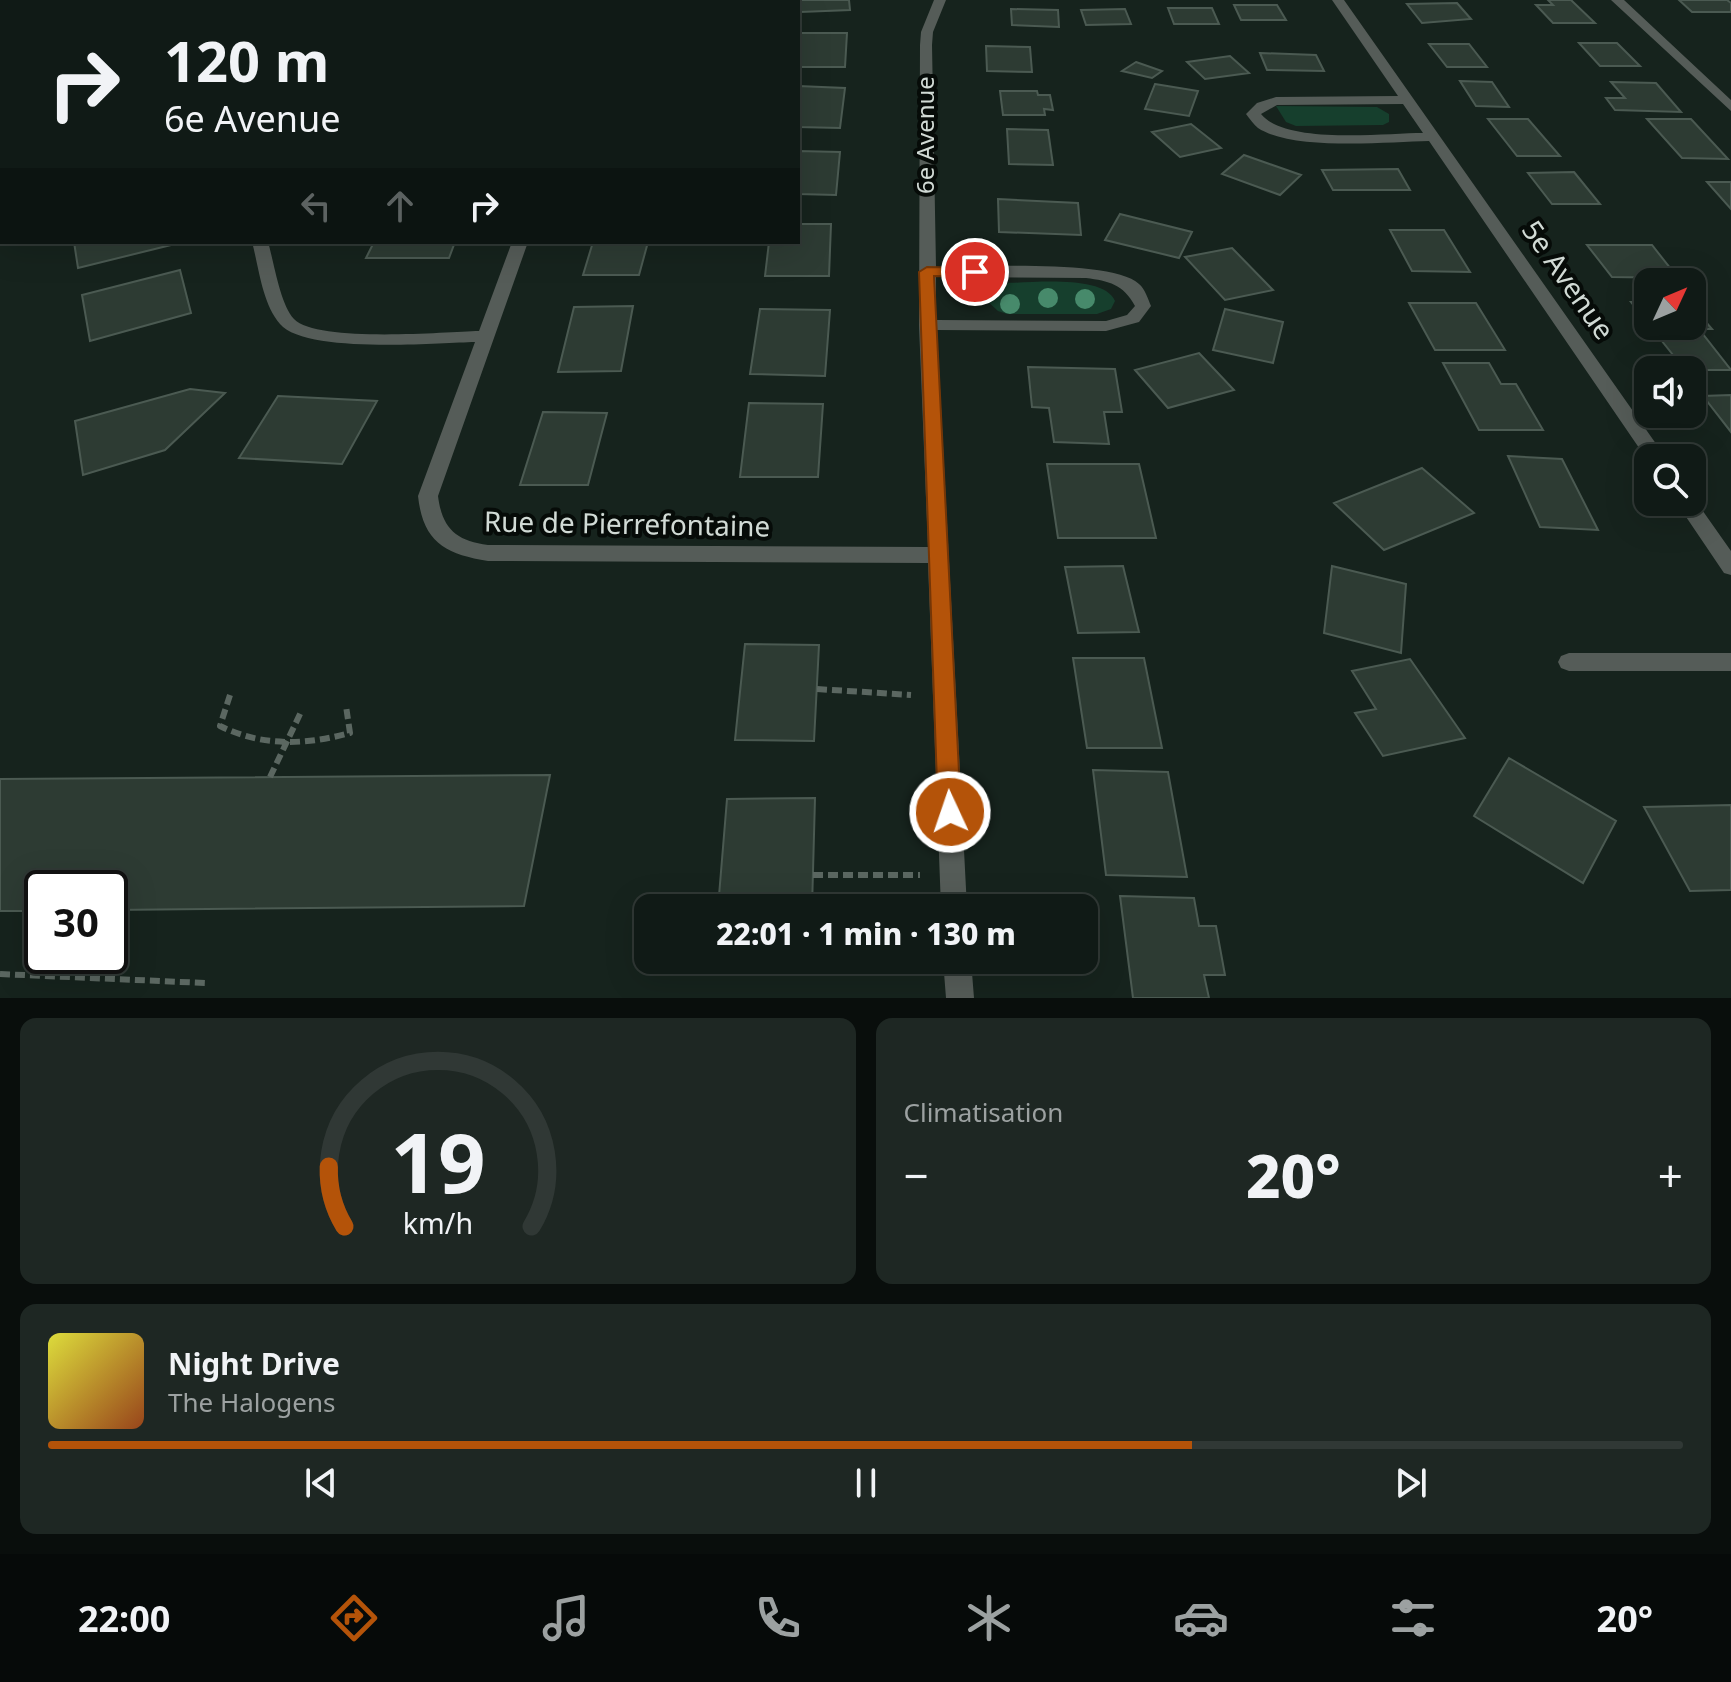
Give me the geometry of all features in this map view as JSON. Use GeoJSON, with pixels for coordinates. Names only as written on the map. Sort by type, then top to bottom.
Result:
{"type":"FeatureCollection","features":[{"type":"Feature","properties":{"kind":"street","name":"6e Avenue"},"geometry":{"type":"LineString","coordinates":[[940,0],[927,32],[926,45],[927,272],[953,894]]}},
{"type":"Feature","properties":{"kind":"street","name":"5e Avenue"},"geometry":{"type":"LineString","coordinates":[[1338,0],[1646,444]]}},
{"type":"Feature","properties":{"kind":"street"},"geometry":{"type":"LineString","coordinates":[[1617,0],[1731,107]]}},
{"type":"Feature","properties":{"kind":"street"},"geometry":{"type":"LineString","coordinates":[[1711,88],[1731,89]]}},
{"type":"Feature","properties":{"kind":"street"},"geometry":{"type":"LineString","coordinates":[[1406,100],[1276,101],[1262,106],[1253,114],[1263,128],[1288,136],[1432,137]]}},
{"type":"Feature","properties":{"kind":"street"},"geometry":{"type":"LineString","coordinates":[[261,244],[285,318],[300,333],[324,338],[486,336]]}},
{"type":"Feature","properties":{"kind":"street","name":"Rue de Pierrefontaine"},"geometry":{"type":"LineString","coordinates":[[519,244],[428,496],[431,521],[457,547],[488,553],[937,555]]}},
{"type":"Feature","properties":{"kind":"street"},"geometry":{"type":"LineString","coordinates":[[927,272],[1101,274],[1133,287],[1143,306],[1141,312],[1130,321],[1106,326],[928,325]]}},
{"type":"Feature","properties":{"kind":"street"},"geometry":{"type":"LineString","coordinates":[[1696,516],[1731,567]]}},
{"type":"Feature","properties":{"kind":"street"},"geometry":{"type":"LineString","coordinates":[[1569,662],[1731,662]]}},
{"type":"Feature","properties":{"kind":"street"},"geometry":{"type":"LineString","coordinates":[[958,974],[960,998]]}},
{"type":"Feature","properties":{"kind":"path"},"geometry":{"type":"LineString","coordinates":[[817,689],[904,695]]}},
{"type":"Feature","properties":{"kind":"path"},"geometry":{"type":"LineString","coordinates":[[230,695],[220,726],[232,733],[285,744],[316,743],[350,733],[346,706]]}},
{"type":"Feature","properties":{"kind":"path"},"geometry":{"type":"LineString","coordinates":[[270,777],[301,712]]}},
{"type":"Feature","properties":{"kind":"path"},"geometry":{"type":"LineString","coordinates":[[813,875],[912,875]]}},
{"type":"Feature","properties":{"kind":"path"},"geometry":{"type":"LineString","coordinates":[[0,974],[205,983]]}},
{"type":"Feature","properties":{"kind":"green space"},"geometry":{"type":"Polygon","coordinates":[[[1276,106],[1377,107],[1389,114],[1389,122],[1383,125],[1296,126],[1286,122],[1276,106]]]}},
{"type":"Feature","properties":{"kind":"green space"},"geometry":{"type":"Polygon","coordinates":[[[1004,283],[1082,283],[1108,292],[1115,301],[1111,309],[1097,314],[1007,314],[998,311],[986,300],[988,291],[1004,283]]]}},
{"type":"Feature","properties":{"kind":"building"},"geometry":{"type":"Polygon","coordinates":[[[801,0],[849,0],[850,10],[801,12],[801,0]]]}},
{"type":"Feature","properties":{"kind":"building"},"geometry":{"type":"Polygon","coordinates":[[[1548,0],[1571,0],[1595,23],[1553,23],[1536,5],[1553,5],[1548,0]]]}},
{"type":"Feature","properties":{"kind":"building"},"geometry":{"type":"Polygon","coordinates":[[[1679,0],[1727,0],[1731,3],[1731,12],[1692,12],[1679,0]]]}},
{"type":"Feature","properties":{"kind":"building"},"geometry":{"type":"Polygon","coordinates":[[[1457,3],[1471,19],[1422,23],[1407,4],[1457,3]]]}},
{"type":"Feature","properties":{"kind":"building"},"geometry":{"type":"Polygon","coordinates":[[[1234,5],[1277,5],[1286,20],[1241,20],[1234,5]]]}},
{"type":"Feature","properties":{"kind":"building"},"geometry":{"type":"Polygon","coordinates":[[[1168,8],[1212,8],[1219,24],[1174,24],[1168,8]]]}},
{"type":"Feature","properties":{"kind":"building"},"geometry":{"type":"Polygon","coordinates":[[[1011,9],[1058,10],[1059,27],[1012,25],[1011,9]]]}},
{"type":"Feature","properties":{"kind":"building"},"geometry":{"type":"Polygon","coordinates":[[[1125,9],[1131,24],[1086,25],[1081,10],[1125,9]]]}},
{"type":"Feature","properties":{"kind":"building"},"geometry":{"type":"Polygon","coordinates":[[[800,33],[847,33],[845,67],[800,67],[800,33]]]}},
{"type":"Feature","properties":{"kind":"building"},"geometry":{"type":"Polygon","coordinates":[[[1579,43],[1617,43],[1640,66],[1600,66],[1579,43]]]}},
{"type":"Feature","properties":{"kind":"building"},"geometry":{"type":"Polygon","coordinates":[[[1429,44],[1469,44],[1487,67],[1447,67],[1429,44]]]}},
{"type":"Feature","properties":{"kind":"building"},"geometry":{"type":"Polygon","coordinates":[[[986,46],[1030,47],[1032,72],[987,71],[986,46]]]}},
{"type":"Feature","properties":{"kind":"building"},"geometry":{"type":"Polygon","coordinates":[[[1260,53],[1316,55],[1324,71],[1267,70],[1260,53]]]}},
{"type":"Feature","properties":{"kind":"building"},"geometry":{"type":"Polygon","coordinates":[[[1230,56],[1249,73],[1205,79],[1187,62],[1230,56]]]}},
{"type":"Feature","properties":{"kind":"building"},"geometry":{"type":"Polygon","coordinates":[[[1136,62],[1162,71],[1152,78],[1122,71],[1136,62]]]}},
{"type":"Feature","properties":{"kind":"building"},"geometry":{"type":"Polygon","coordinates":[[[1460,81],[1492,82],[1509,107],[1476,106],[1460,81]]]}},
{"type":"Feature","properties":{"kind":"building"},"geometry":{"type":"Polygon","coordinates":[[[1611,82],[1656,83],[1681,112],[1615,110],[1606,98],[1625,98],[1611,82]]]}},
{"type":"Feature","properties":{"kind":"building"},"geometry":{"type":"Polygon","coordinates":[[[1155,84],[1198,91],[1189,116],[1145,109],[1155,84]]]}},
{"type":"Feature","properties":{"kind":"building"},"geometry":{"type":"Polygon","coordinates":[[[800,86],[845,88],[840,128],[800,127],[800,86]]]}},
{"type":"Feature","properties":{"kind":"building"},"geometry":{"type":"Polygon","coordinates":[[[1000,91],[1037,91],[1038,95],[1050,95],[1053,110],[1044,109],[1045,115],[1003,115],[1000,91]]]}},
{"type":"Feature","properties":{"kind":"building"},"geometry":{"type":"Polygon","coordinates":[[[1488,119],[1528,119],[1560,156],[1517,156],[1488,119]]]}},
{"type":"Feature","properties":{"kind":"building"},"geometry":{"type":"Polygon","coordinates":[[[1647,119],[1691,119],[1728,159],[1682,158],[1647,119]]]}},
{"type":"Feature","properties":{"kind":"building"},"geometry":{"type":"Polygon","coordinates":[[[1191,124],[1221,148],[1180,157],[1152,132],[1191,124]]]}},
{"type":"Feature","properties":{"kind":"building"},"geometry":{"type":"Polygon","coordinates":[[[1007,129],[1048,130],[1053,165],[1009,164],[1007,129]]]}},
{"type":"Feature","properties":{"kind":"building"},"geometry":{"type":"Polygon","coordinates":[[[800,151],[840,152],[836,195],[800,194],[800,151]]]}},
{"type":"Feature","properties":{"kind":"building"},"geometry":{"type":"Polygon","coordinates":[[[1244,155],[1301,175],[1280,195],[1222,174],[1244,155]]]}},
{"type":"Feature","properties":{"kind":"building"},"geometry":{"type":"Polygon","coordinates":[[[1398,169],[1410,190],[1333,190],[1322,170],[1398,169]]]}},
{"type":"Feature","properties":{"kind":"building"},"geometry":{"type":"Polygon","coordinates":[[[1574,172],[1600,204],[1552,204],[1528,173],[1574,172]]]}},
{"type":"Feature","properties":{"kind":"building"},"geometry":{"type":"Polygon","coordinates":[[[1707,182],[1731,182],[1731,209],[1707,182]]]}},
{"type":"Feature","properties":{"kind":"building"},"geometry":{"type":"Polygon","coordinates":[[[998,199],[1078,203],[1081,235],[999,232],[998,199]]]}},
{"type":"Feature","properties":{"kind":"building"},"geometry":{"type":"Polygon","coordinates":[[[1120,214],[1192,232],[1179,258],[1105,240],[1120,214]]]}},
{"type":"Feature","properties":{"kind":"building"},"geometry":{"type":"Polygon","coordinates":[[[800,224],[831,224],[829,276],[765,276],[769,244],[800,244],[800,224]]]}},
{"type":"Feature","properties":{"kind":"building"},"geometry":{"type":"Polygon","coordinates":[[[1390,230],[1444,230],[1470,272],[1412,271],[1390,230]]]}},
{"type":"Feature","properties":{"kind":"building"},"geometry":{"type":"Polygon","coordinates":[[[74,244],[175,244],[78,268],[74,244]]]}},
{"type":"Feature","properties":{"kind":"building"},"geometry":{"type":"Polygon","coordinates":[[[373,244],[454,244],[449,258],[366,258],[373,244]]]}},
{"type":"Feature","properties":{"kind":"building"},"geometry":{"type":"Polygon","coordinates":[[[592,244],[647,244],[639,275],[583,275],[592,244]]]}},
{"type":"Feature","properties":{"kind":"building"},"geometry":{"type":"Polygon","coordinates":[[[1587,245],[1652,245],[1670,268],[1634,268],[1634,277],[1612,277],[1587,245]]]}},
{"type":"Feature","properties":{"kind":"building"},"geometry":{"type":"Polygon","coordinates":[[[1232,248],[1273,290],[1225,300],[1185,257],[1232,248]]]}},
{"type":"Feature","properties":{"kind":"building"},"geometry":{"type":"Polygon","coordinates":[[[180,270],[191,313],[90,341],[82,295],[180,270]]]}},
{"type":"Feature","properties":{"kind":"building"},"geometry":{"type":"Polygon","coordinates":[[[1409,303],[1476,303],[1505,350],[1435,350],[1409,303]]]}},
{"type":"Feature","properties":{"kind":"building"},"geometry":{"type":"Polygon","coordinates":[[[633,306],[621,371],[558,372],[574,307],[633,306]]]}},
{"type":"Feature","properties":{"kind":"building"},"geometry":{"type":"Polygon","coordinates":[[[760,309],[830,310],[825,376],[750,374],[760,309]]]}},
{"type":"Feature","properties":{"kind":"building"},"geometry":{"type":"Polygon","coordinates":[[[1225,309],[1283,322],[1273,363],[1213,350],[1225,309]]]}},
{"type":"Feature","properties":{"kind":"building"},"geometry":{"type":"Polygon","coordinates":[[[1706,338],[1731,370],[1706,370],[1706,356],[1674,356],[1661,340],[1706,338]]]}},
{"type":"Feature","properties":{"kind":"building"},"geometry":{"type":"Polygon","coordinates":[[[1199,353],[1234,390],[1168,408],[1135,370],[1199,353]]]}},
{"type":"Feature","properties":{"kind":"building"},"geometry":{"type":"Polygon","coordinates":[[[1443,363],[1489,363],[1501,384],[1516,384],[1543,430],[1479,430],[1443,363]]]}},
{"type":"Feature","properties":{"kind":"building"},"geometry":{"type":"Polygon","coordinates":[[[1028,367],[1115,369],[1122,412],[1104,412],[1109,444],[1054,442],[1049,408],[1032,407],[1028,367]]]}},
{"type":"Feature","properties":{"kind":"building"},"geometry":{"type":"Polygon","coordinates":[[[190,389],[225,393],[165,450],[83,475],[75,421],[190,389]]]}},
{"type":"Feature","properties":{"kind":"building"},"geometry":{"type":"Polygon","coordinates":[[[1731,395],[1731,432],[1706,400],[1706,396],[1731,395]]]}},
{"type":"Feature","properties":{"kind":"building"},"geometry":{"type":"Polygon","coordinates":[[[278,396],[377,401],[342,464],[239,458],[278,396]]]}},
{"type":"Feature","properties":{"kind":"building"},"geometry":{"type":"Polygon","coordinates":[[[749,403],[823,404],[818,477],[740,477],[749,403]]]}},
{"type":"Feature","properties":{"kind":"building"},"geometry":{"type":"Polygon","coordinates":[[[543,412],[607,413],[588,485],[520,485],[543,412]]]}},
{"type":"Feature","properties":{"kind":"building"},"geometry":{"type":"Polygon","coordinates":[[[1508,456],[1562,459],[1598,530],[1540,527],[1508,456]]]}},
{"type":"Feature","properties":{"kind":"building"},"geometry":{"type":"Polygon","coordinates":[[[1047,464],[1139,464],[1156,538],[1058,538],[1047,464]]]}},
{"type":"Feature","properties":{"kind":"building"},"geometry":{"type":"Polygon","coordinates":[[[1422,468],[1474,513],[1384,550],[1334,503],[1422,468]]]}},
{"type":"Feature","properties":{"kind":"building"},"geometry":{"type":"Polygon","coordinates":[[[1123,566],[1139,632],[1078,633],[1065,567],[1123,566]]]}},
{"type":"Feature","properties":{"kind":"building"},"geometry":{"type":"Polygon","coordinates":[[[1332,566],[1406,584],[1401,653],[1324,633],[1332,566]]]}},
{"type":"Feature","properties":{"kind":"building"},"geometry":{"type":"Polygon","coordinates":[[[745,644],[819,645],[814,741],[735,740],[745,644]]]}},
{"type":"Feature","properties":{"kind":"building"},"geometry":{"type":"Polygon","coordinates":[[[1073,658],[1144,658],[1162,748],[1087,748],[1073,658]]]}},
{"type":"Feature","properties":{"kind":"building"},"geometry":{"type":"Polygon","coordinates":[[[1410,659],[1465,738],[1383,756],[1355,713],[1376,709],[1352,671],[1410,659]]]}},
{"type":"Feature","properties":{"kind":"building"},"geometry":{"type":"Polygon","coordinates":[[[1509,758],[1616,821],[1583,883],[1474,816],[1509,758]]]}},
{"type":"Feature","properties":{"kind":"building"},"geometry":{"type":"Polygon","coordinates":[[[1093,770],[1168,772],[1187,877],[1106,875],[1093,770]]]}},
{"type":"Feature","properties":{"kind":"building"},"geometry":{"type":"Polygon","coordinates":[[[550,775],[524,906],[128,910],[128,870],[24,870],[24,911],[0,911],[0,779],[550,775]]]}},
{"type":"Feature","properties":{"kind":"building"},"geometry":{"type":"Polygon","coordinates":[[[815,798],[812,894],[719,894],[727,799],[815,798]]]}},
{"type":"Feature","properties":{"kind":"building"},"geometry":{"type":"Polygon","coordinates":[[[1731,805],[1731,890],[1690,891],[1644,807],[1731,805]]]}},
{"type":"Feature","properties":{"kind":"building"},"geometry":{"type":"Polygon","coordinates":[[[1120,896],[1194,898],[1199,926],[1216,926],[1225,975],[1204,975],[1209,998],[1133,998],[1120,896]]]}},
{"type":"Feature","properties":{"kind":"route"},"geometry":{"type":"LineString","coordinates":[[950,812],[927,272],[975,272]]}}]}
